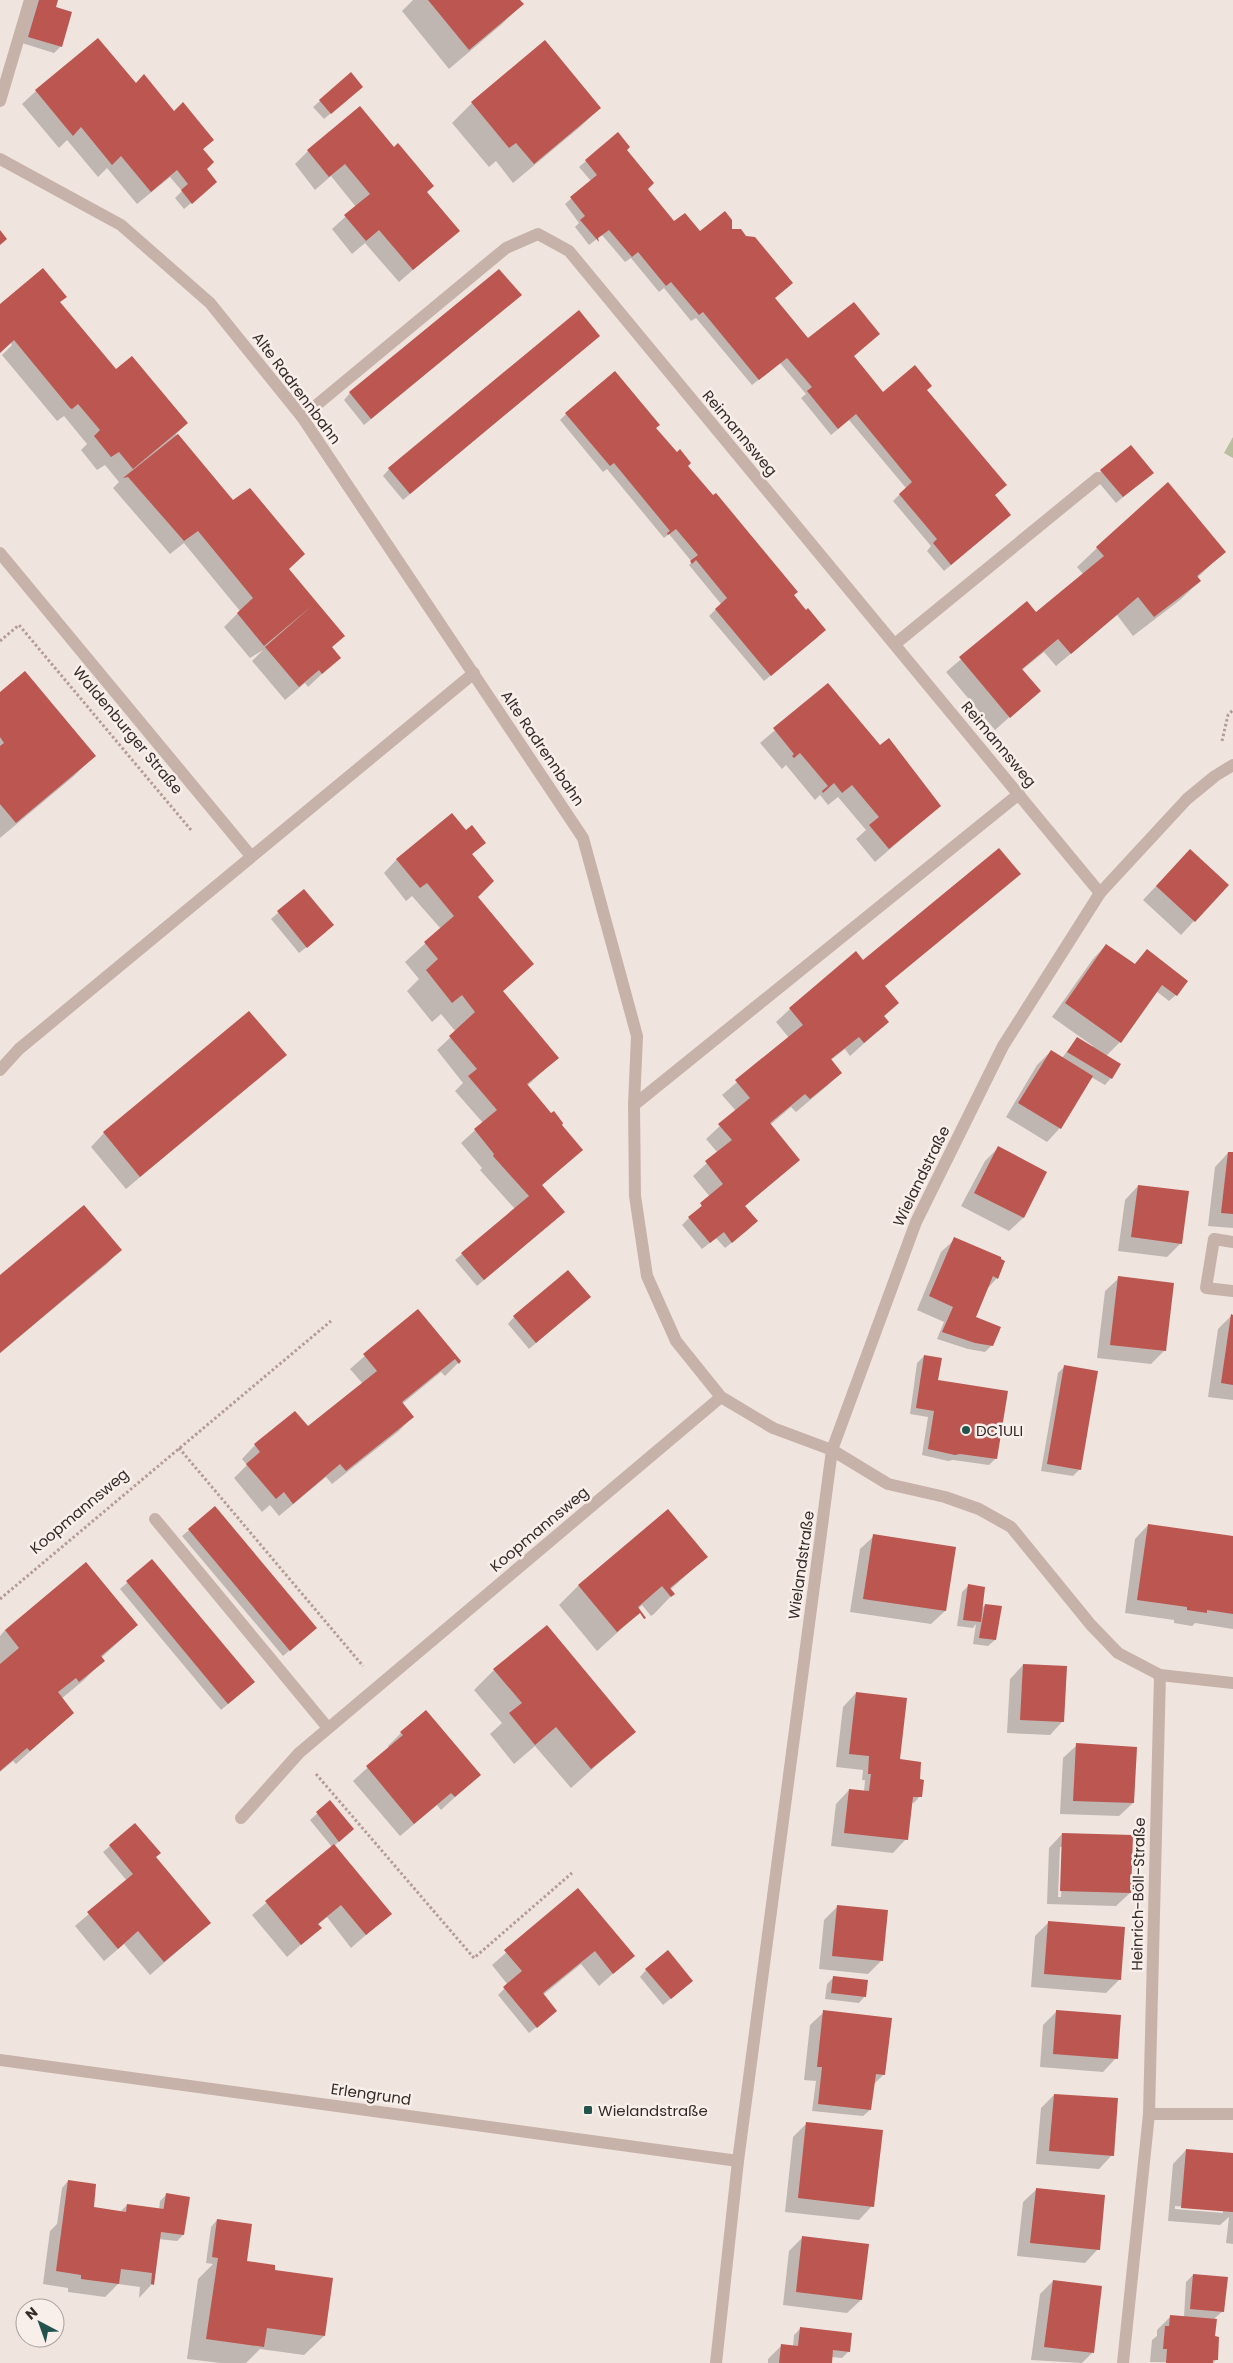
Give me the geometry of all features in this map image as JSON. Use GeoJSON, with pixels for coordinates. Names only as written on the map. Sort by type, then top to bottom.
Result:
{"type":"FeatureCollection","features":[{"type":"Feature","properties":{"kind":"street"},"geometry":{"type":"LineString","coordinates":[[0,101],[30,0]]}},
{"type":"Feature","properties":{"kind":"street","name":"Alte Radrennbahn"},"geometry":{"type":"LineString","coordinates":[[0,160],[121,225],[210,303],[302,417],[583,838],[637,1036],[634,1105],[635,1196],[647,1276],[676,1341],[720,1397],[773,1428],[832,1450],[888,1484],[945,1497],[979,1509],[1011,1527],[1091,1626],[1118,1653],[1160,1675]]}},
{"type":"Feature","properties":{"kind":"street","name":"Reimannsweg"},"geometry":{"type":"LineString","coordinates":[[302,417],[506,248],[538,234],[569,251],[1100,893]]}},
{"type":"Feature","properties":{"kind":"street"},"geometry":{"type":"LineString","coordinates":[[895,644],[1098,478]]}},
{"type":"Feature","properties":{"kind":"street"},"geometry":{"type":"LineString","coordinates":[[0,553],[251,856]]}},
{"type":"Feature","properties":{"kind":"street"},"geometry":{"type":"LineString","coordinates":[[0,1070],[19,1049],[474,673]]}},
{"type":"Feature","properties":{"kind":"street","name":"Wielandstraße"},"geometry":{"type":"LineString","coordinates":[[716,2363],[738,2161],[832,1450],[916,1222],[1003,1046],[1100,893],[1186,799],[1215,776],[1233,765]]}},
{"type":"Feature","properties":{"kind":"street"},"geometry":{"type":"LineString","coordinates":[[634,1105],[1019,794]]}},
{"type":"Feature","properties":{"kind":"street"},"geometry":{"type":"LineString","coordinates":[[1233,1242],[1214,1239],[1206,1288],[1233,1291]]}},
{"type":"Feature","properties":{"kind":"street","name":"Koopmannsweg"},"geometry":{"type":"LineString","coordinates":[[241,1818],[299,1754],[328,1728],[720,1397]]}},
{"type":"Feature","properties":{"kind":"street"},"geometry":{"type":"LineString","coordinates":[[155,1520],[328,1728]]}},
{"type":"Feature","properties":{"kind":"street"},"geometry":{"type":"LineString","coordinates":[[1160,1675],[1233,1683]]}},
{"type":"Feature","properties":{"kind":"street","name":"Heinrich-Böll-Straße"},"geometry":{"type":"LineString","coordinates":[[1123,2363],[1149,2114],[1160,1675]]}},
{"type":"Feature","properties":{"kind":"street","name":"Erlengrund"},"geometry":{"type":"LineString","coordinates":[[0,2060],[738,2161]]}},
{"type":"Feature","properties":{"kind":"street"},"geometry":{"type":"LineString","coordinates":[[1149,2114],[1233,2114]]}},
{"type":"Feature","properties":{"kind":"path","name":"Waldenburger Straße"},"geometry":{"type":"LineString","coordinates":[[0,641],[19,625],[196,836]]}},
{"type":"Feature","properties":{"kind":"path","name":"Koopmannsweg"},"geometry":{"type":"LineString","coordinates":[[0,1599],[331,1321]]}},
{"type":"Feature","properties":{"kind":"path"},"geometry":{"type":"LineString","coordinates":[[179,1448],[379,1685]]}},
{"type":"Feature","properties":{"kind":"path"},"geometry":{"type":"LineString","coordinates":[[299,1754],[474,1958],[572,1873]]}},
{"type":"Feature","properties":{"kind":"green space"},"geometry":{"type":"Polygon","coordinates":[[[1233,437],[1233,458],[1224,453],[1233,437]]]}},
{"type":"Feature","properties":{"kind":"building"},"geometry":{"type":"Polygon","coordinates":[[[39,0],[58,0],[56,7],[72,12],[62,47],[28,37],[39,0]]]}},
{"type":"Feature","properties":{"kind":"building"},"geometry":{"type":"Polygon","coordinates":[[[428,0],[520,0],[524,4],[469,50],[428,0]]]}},
{"type":"Feature","properties":{"kind":"building"},"geometry":{"type":"Polygon","coordinates":[[[98,38],[136,83],[144,74],[174,111],[183,102],[214,140],[203,149],[214,162],[207,169],[217,182],[192,204],[181,190],[188,184],[177,170],[151,192],[121,156],[112,165],[81,127],[73,136],[35,90],[98,38]]]}},
{"type":"Feature","properties":{"kind":"building"},"geometry":{"type":"Polygon","coordinates":[[[545,40],[601,108],[534,164],[516,143],[509,148],[471,102],[545,40]]]}},
{"type":"Feature","properties":{"kind":"building"},"geometry":{"type":"Polygon","coordinates":[[[351,72],[363,87],[331,114],[319,100],[351,72]]]}},
{"type":"Feature","properties":{"kind":"building"},"geometry":{"type":"Polygon","coordinates":[[[360,106],[394,147],[398,143],[434,186],[427,192],[460,231],[413,270],[379,230],[366,241],[344,215],[370,194],[345,164],[329,177],[307,150],[360,106]]]}},
{"type":"Feature","properties":{"kind":"building"},"geometry":{"type":"Polygon","coordinates":[[[618,132],[630,147],[627,150],[654,183],[648,189],[674,221],[685,213],[700,231],[725,211],[732,220],[732,229],[741,229],[746,236],[755,237],[793,283],[775,298],[808,338],[854,302],[880,334],[854,356],[883,392],[915,365],[932,386],[927,390],[1007,485],[995,495],[1011,515],[951,565],[933,543],[937,539],[899,494],[912,482],[856,414],[838,429],[807,391],[812,387],[787,358],[759,380],[703,312],[699,315],[671,282],[666,286],[638,252],[632,257],[609,230],[598,238],[599,242],[580,220],[585,216],[570,197],[597,175],[585,160],[618,132]]]}},
{"type":"Feature","properties":{"kind":"building"},"geometry":{"type":"Polygon","coordinates":[[[0,230],[7,239],[0,245],[0,230]]]}},
{"type":"Feature","properties":{"kind":"building"},"geometry":{"type":"Polygon","coordinates":[[[43,268],[67,297],[60,302],[116,369],[132,356],[188,423],[133,469],[119,452],[111,457],[94,436],[100,430],[78,404],[72,409],[70,408],[14,340],[0,353],[0,304],[43,268]]]}},
{"type":"Feature","properties":{"kind":"building"},"geometry":{"type":"Polygon","coordinates":[[[499,269],[522,295],[371,419],[349,392],[499,269]]]}},
{"type":"Feature","properties":{"kind":"building"},"geometry":{"type":"Polygon","coordinates":[[[579,310],[600,336],[410,494],[388,468],[579,310]]]}},
{"type":"Feature","properties":{"kind":"building"},"geometry":{"type":"Polygon","coordinates":[[[615,371],[660,425],[656,428],[677,452],[680,449],[691,463],[688,466],[713,495],[716,493],[798,592],[794,595],[806,610],[808,608],[826,630],[771,676],[715,609],[727,598],[696,560],[692,564],[690,561],[698,555],[676,529],[668,535],[667,533],[670,531],[614,463],[610,466],[565,413],[615,371]]]}},
{"type":"Feature","properties":{"kind":"building"},"geometry":{"type":"Polygon","coordinates":[[[178,434],[233,500],[250,488],[305,554],[289,569],[345,636],[332,647],[341,658],[322,674],[319,670],[299,687],[265,647],[313,605],[264,646],[237,613],[253,598],[198,531],[184,541],[128,477],[123,478],[178,434]]]}},
{"type":"Feature","properties":{"kind":"building"},"geometry":{"type":"Polygon","coordinates":[[[1131,445],[1154,473],[1123,497],[1100,470],[1131,445]]]}},
{"type":"Feature","properties":{"kind":"building"},"geometry":{"type":"Polygon","coordinates":[[[1168,482],[1226,552],[1197,576],[1201,581],[1154,617],[1138,597],[1071,654],[1058,639],[1022,669],[1041,691],[1010,718],[959,657],[1027,601],[1036,612],[1104,556],[1096,547],[1168,482]]]}},
{"type":"Feature","properties":{"kind":"building"},"geometry":{"type":"Polygon","coordinates":[[[25,671],[96,756],[16,823],[0,804],[0,746],[4,743],[0,737],[0,692],[25,671]]]}},
{"type":"Feature","properties":{"kind":"building"},"geometry":{"type":"Polygon","coordinates":[[[828,683],[880,745],[889,738],[941,806],[889,849],[869,825],[879,817],[852,785],[842,793],[834,783],[823,793],[822,791],[828,786],[800,753],[794,758],[792,756],[794,754],[773,728],[828,683]]]}},
{"type":"Feature","properties":{"kind":"building"},"geometry":{"type":"Polygon","coordinates":[[[452,813],[466,830],[472,825],[486,843],[472,854],[494,881],[478,897],[534,964],[503,991],[559,1058],[527,1084],[551,1113],[554,1111],[563,1123],[562,1125],[583,1150],[542,1185],[565,1212],[484,1280],[461,1253],[529,1196],[493,1156],[494,1154],[474,1129],[497,1110],[468,1076],[477,1069],[449,1036],[475,1012],[462,995],[452,1003],[426,970],[438,959],[424,942],[454,916],[427,883],[420,888],[396,859],[452,813]]]}},
{"type":"Feature","properties":{"kind":"building"},"geometry":{"type":"Polygon","coordinates":[[[999,848],[1021,874],[885,986],[899,1003],[884,1016],[889,1022],[864,1043],[859,1037],[831,1059],[842,1073],[810,1099],[805,1094],[770,1123],[800,1160],[745,1206],[758,1221],[732,1243],[724,1232],[710,1243],[688,1217],[702,1206],[700,1203],[723,1184],[705,1161],[732,1140],[718,1124],[750,1098],[735,1080],[803,1025],[789,1008],[856,951],[863,960],[999,848]]]}},
{"type":"Feature","properties":{"kind":"building"},"geometry":{"type":"Polygon","coordinates":[[[1190,849],[1229,885],[1195,922],[1156,886],[1190,849]]]}},
{"type":"Feature","properties":{"kind":"building"},"geometry":{"type":"Polygon","coordinates":[[[304,889],[334,925],[307,948],[277,911],[304,889]]]}},
{"type":"Feature","properties":{"kind":"building"},"geometry":{"type":"Polygon","coordinates":[[[1106,944],[1135,964],[1147,949],[1188,981],[1177,996],[1162,985],[1121,1043],[1065,1003],[1106,944]]]}},
{"type":"Feature","properties":{"kind":"building"},"geometry":{"type":"Polygon","coordinates":[[[249,1011],[287,1055],[140,1177],[103,1132],[249,1011]]]}},
{"type":"Feature","properties":{"kind":"building"},"geometry":{"type":"Polygon","coordinates":[[[1077,1037],[1121,1064],[1112,1079],[1067,1052],[1077,1037]]]}},
{"type":"Feature","properties":{"kind":"building"},"geometry":{"type":"Polygon","coordinates":[[[1051,1050],[1093,1076],[1061,1129],[1018,1103],[1051,1050]]]}},
{"type":"Feature","properties":{"kind":"building"},"geometry":{"type":"Polygon","coordinates":[[[998,1146],[1047,1172],[1024,1218],[974,1193],[998,1146]]]}},
{"type":"Feature","properties":{"kind":"building"},"geometry":{"type":"Polygon","coordinates":[[[1228,1152],[1233,1152],[1233,1214],[1221,1213],[1228,1152]]]}},
{"type":"Feature","properties":{"kind":"building"},"geometry":{"type":"Polygon","coordinates":[[[1138,1185],[1189,1191],[1182,1244],[1131,1237],[1138,1185]]]}},
{"type":"Feature","properties":{"kind":"building"},"geometry":{"type":"Polygon","coordinates":[[[84,1205],[122,1250],[0,1353],[0,1275],[84,1205]]]}},
{"type":"Feature","properties":{"kind":"building"},"geometry":{"type":"Polygon","coordinates":[[[954,1237],[1001,1257],[1005,1261],[998,1279],[993,1276],[976,1317],[1001,1327],[993,1346],[975,1343],[942,1332],[953,1307],[929,1296],[954,1237]]]}},
{"type":"Feature","properties":{"kind":"building"},"geometry":{"type":"Polygon","coordinates":[[[568,1270],[591,1297],[536,1343],[513,1316],[568,1270]]]}},
{"type":"Feature","properties":{"kind":"building"},"geometry":{"type":"Polygon","coordinates":[[[1118,1276],[1174,1283],[1166,1351],[1110,1345],[1118,1276]]]}},
{"type":"Feature","properties":{"kind":"building"},"geometry":{"type":"Polygon","coordinates":[[[418,1309],[461,1361],[459,1364],[455,1359],[402,1402],[414,1417],[346,1471],[340,1464],[293,1504],[284,1492],[276,1499],[246,1464],[260,1452],[254,1444],[295,1411],[308,1426],[377,1371],[363,1354],[418,1309]]]}},
{"type":"Feature","properties":{"kind":"building"},"geometry":{"type":"Polygon","coordinates":[[[1231,1314],[1233,1315],[1233,1385],[1221,1383],[1231,1314]]]}},
{"type":"Feature","properties":{"kind":"building","name":"DC1ULI"},"geometry":{"type":"Polygon","coordinates":[[[924,1355],[942,1358],[938,1380],[1008,1391],[997,1459],[955,1455],[928,1449],[934,1411],[916,1408],[924,1355]]]}},
{"type":"Feature","properties":{"kind":"building"},"geometry":{"type":"Polygon","coordinates":[[[1064,1365],[1098,1371],[1081,1470],[1047,1464],[1064,1365]]]}},
{"type":"Feature","properties":{"kind":"building"},"geometry":{"type":"Polygon","coordinates":[[[215,1506],[317,1628],[290,1651],[188,1529],[215,1506]]]}},
{"type":"Feature","properties":{"kind":"building"},"geometry":{"type":"Polygon","coordinates":[[[668,1509],[708,1557],[670,1588],[675,1594],[671,1597],[662,1586],[638,1607],[646,1618],[644,1619],[640,1613],[617,1632],[578,1585],[668,1509]]]}},
{"type":"Feature","properties":{"kind":"building"},"geometry":{"type":"Polygon","coordinates":[[[1148,1524],[1233,1536],[1233,1614],[1207,1610],[1207,1613],[1187,1610],[1187,1607],[1137,1600],[1148,1524]]]}},
{"type":"Feature","properties":{"kind":"building"},"geometry":{"type":"Polygon","coordinates":[[[873,1534],[956,1547],[946,1611],[863,1599],[873,1534]]]}},
{"type":"Feature","properties":{"kind":"building"},"geometry":{"type":"Polygon","coordinates":[[[152,1559],[255,1682],[228,1704],[126,1581],[152,1559]]]}},
{"type":"Feature","properties":{"kind":"building"},"geometry":{"type":"Polygon","coordinates":[[[86,1562],[138,1625],[101,1656],[105,1661],[79,1682],[76,1678],[58,1692],[74,1713],[30,1751],[27,1748],[0,1771],[0,1664],[19,1648],[5,1630],[86,1562]]]}},
{"type":"Feature","properties":{"kind":"building"},"geometry":{"type":"Polygon","coordinates":[[[968,1584],[985,1587],[981,1622],[963,1620],[968,1584]]]}},
{"type":"Feature","properties":{"kind":"building"},"geometry":{"type":"Polygon","coordinates":[[[985,1604],[1002,1606],[996,1640],[979,1638],[985,1604]]]}},
{"type":"Feature","properties":{"kind":"building"},"geometry":{"type":"Polygon","coordinates":[[[547,1625],[636,1732],[591,1769],[556,1727],[535,1745],[509,1713],[522,1703],[493,1669],[547,1625]]]}},
{"type":"Feature","properties":{"kind":"building"},"geometry":{"type":"Polygon","coordinates":[[[1023,1664],[1067,1666],[1064,1722],[1020,1720],[1023,1664]]]}},
{"type":"Feature","properties":{"kind":"building"},"geometry":{"type":"Polygon","coordinates":[[[856,1692],[907,1698],[900,1759],[921,1762],[920,1779],[924,1780],[922,1797],[913,1797],[908,1840],[844,1833],[849,1789],[869,1791],[871,1774],[868,1774],[869,1756],[849,1754],[856,1692]]]}},
{"type":"Feature","properties":{"kind":"building"},"geometry":{"type":"Polygon","coordinates":[[[426,1710],[481,1775],[455,1797],[451,1793],[414,1824],[366,1766],[403,1735],[400,1732],[426,1710]]]}},
{"type":"Feature","properties":{"kind":"building"},"geometry":{"type":"Polygon","coordinates":[[[1076,1743],[1137,1747],[1134,1803],[1073,1801],[1076,1743]]]}},
{"type":"Feature","properties":{"kind":"building"},"geometry":{"type":"Polygon","coordinates":[[[330,1800],[354,1829],[339,1842],[316,1812],[330,1800]]]}},
{"type":"Feature","properties":{"kind":"building"},"geometry":{"type":"Polygon","coordinates":[[[135,1823],[161,1853],[156,1857],[211,1923],[164,1962],[138,1931],[118,1949],[87,1912],[133,1874],[109,1845],[135,1823]]]}},
{"type":"Feature","properties":{"kind":"building"},"geometry":{"type":"Polygon","coordinates":[[[1062,1833],[1133,1835],[1131,1893],[1060,1891],[1062,1833]]]}},
{"type":"Feature","properties":{"kind":"building"},"geometry":{"type":"Polygon","coordinates":[[[334,1844],[392,1914],[366,1935],[341,1905],[318,1924],[322,1928],[301,1945],[265,1901],[334,1844]]]}},
{"type":"Feature","properties":{"kind":"building"},"geometry":{"type":"Polygon","coordinates":[[[578,1888],[635,1956],[613,1974],[595,1951],[543,1993],[557,2011],[537,2028],[503,1987],[522,1971],[504,1950],[578,1888]]]}},
{"type":"Feature","properties":{"kind":"building"},"geometry":{"type":"Polygon","coordinates":[[[837,1905],[888,1910],[883,1961],[832,1956],[837,1905]]]}},
{"type":"Feature","properties":{"kind":"building"},"geometry":{"type":"Polygon","coordinates":[[[1048,1921],[1125,1927],[1121,1980],[1044,1974],[1048,1921]]]}},
{"type":"Feature","properties":{"kind":"building"},"geometry":{"type":"Polygon","coordinates":[[[668,1950],[693,1981],[671,1999],[645,1969],[668,1950]]]}},
{"type":"Feature","properties":{"kind":"building"},"geometry":{"type":"Polygon","coordinates":[[[833,1976],[868,1980],[866,1997],[831,1993],[833,1976]]]}},
{"type":"Feature","properties":{"kind":"building"},"geometry":{"type":"Polygon","coordinates":[[[823,2010],[892,2018],[885,2075],[876,2074],[871,2110],[818,2104],[822,2067],[817,2067],[823,2010]]]}},
{"type":"Feature","properties":{"kind":"building"},"geometry":{"type":"Polygon","coordinates":[[[1056,2010],[1121,2015],[1118,2059],[1053,2054],[1056,2010]]]}},
{"type":"Feature","properties":{"kind":"building"},"geometry":{"type":"Polygon","coordinates":[[[1054,2094],[1118,2098],[1114,2156],[1049,2151],[1054,2094]]]}},
{"type":"Feature","properties":{"kind":"building"},"geometry":{"type":"Polygon","coordinates":[[[806,2122],[883,2130],[874,2207],[798,2198],[806,2122]]]}},
{"type":"Feature","properties":{"kind":"building"},"geometry":{"type":"Polygon","coordinates":[[[1186,2149],[1233,2153],[1233,2212],[1181,2208],[1186,2149]]]}},
{"type":"Feature","properties":{"kind":"building"},"geometry":{"type":"Polygon","coordinates":[[[68,2180],[96,2184],[94,2207],[126,2212],[127,2204],[164,2209],[166,2193],[190,2197],[184,2235],[161,2232],[154,2285],[151,2284],[152,2273],[121,2269],[119,2284],[81,2279],[81,2275],[56,2271],[68,2180]]]}},
{"type":"Feature","properties":{"kind":"building"},"geometry":{"type":"Polygon","coordinates":[[[1036,2188],[1105,2195],[1100,2250],[1030,2243],[1036,2188]]]}},
{"type":"Feature","properties":{"kind":"building"},"geometry":{"type":"Polygon","coordinates":[[[217,2219],[252,2224],[247,2261],[275,2265],[275,2270],[333,2278],[325,2336],[267,2328],[264,2347],[206,2339],[218,2258],[212,2257],[217,2219]]]}},
{"type":"Feature","properties":{"kind":"building"},"geometry":{"type":"Polygon","coordinates":[[[802,2236],[869,2244],[862,2300],[796,2292],[802,2236]]]}},
{"type":"Feature","properties":{"kind":"building"},"geometry":{"type":"Polygon","coordinates":[[[1193,2274],[1228,2277],[1224,2312],[1190,2309],[1193,2274]]]}},
{"type":"Feature","properties":{"kind":"building"},"geometry":{"type":"Polygon","coordinates":[[[1053,2280],[1102,2286],[1094,2353],[1044,2347],[1053,2280]]]}},
{"type":"Feature","properties":{"kind":"building"},"geometry":{"type":"Polygon","coordinates":[[[1170,2315],[1217,2319],[1215,2336],[1219,2337],[1218,2360],[1213,2360],[1213,2363],[1166,2363],[1167,2349],[1163,2349],[1165,2326],[1169,2326],[1170,2315]]]}},
{"type":"Feature","properties":{"kind":"building"},"geometry":{"type":"Polygon","coordinates":[[[800,2327],[852,2333],[850,2352],[833,2350],[832,2363],[779,2363],[781,2344],[798,2346],[800,2327]]]}},
{"type":"Feature","properties":{"kind":"place","name":"DC1ULI"},"geometry":{"type":"Point","coordinates":[966,1430]}},
{"type":"Feature","properties":{"kind":"place","name":"Wielandstraße"},"geometry":{"type":"Point","coordinates":[588,2110]}}]}
